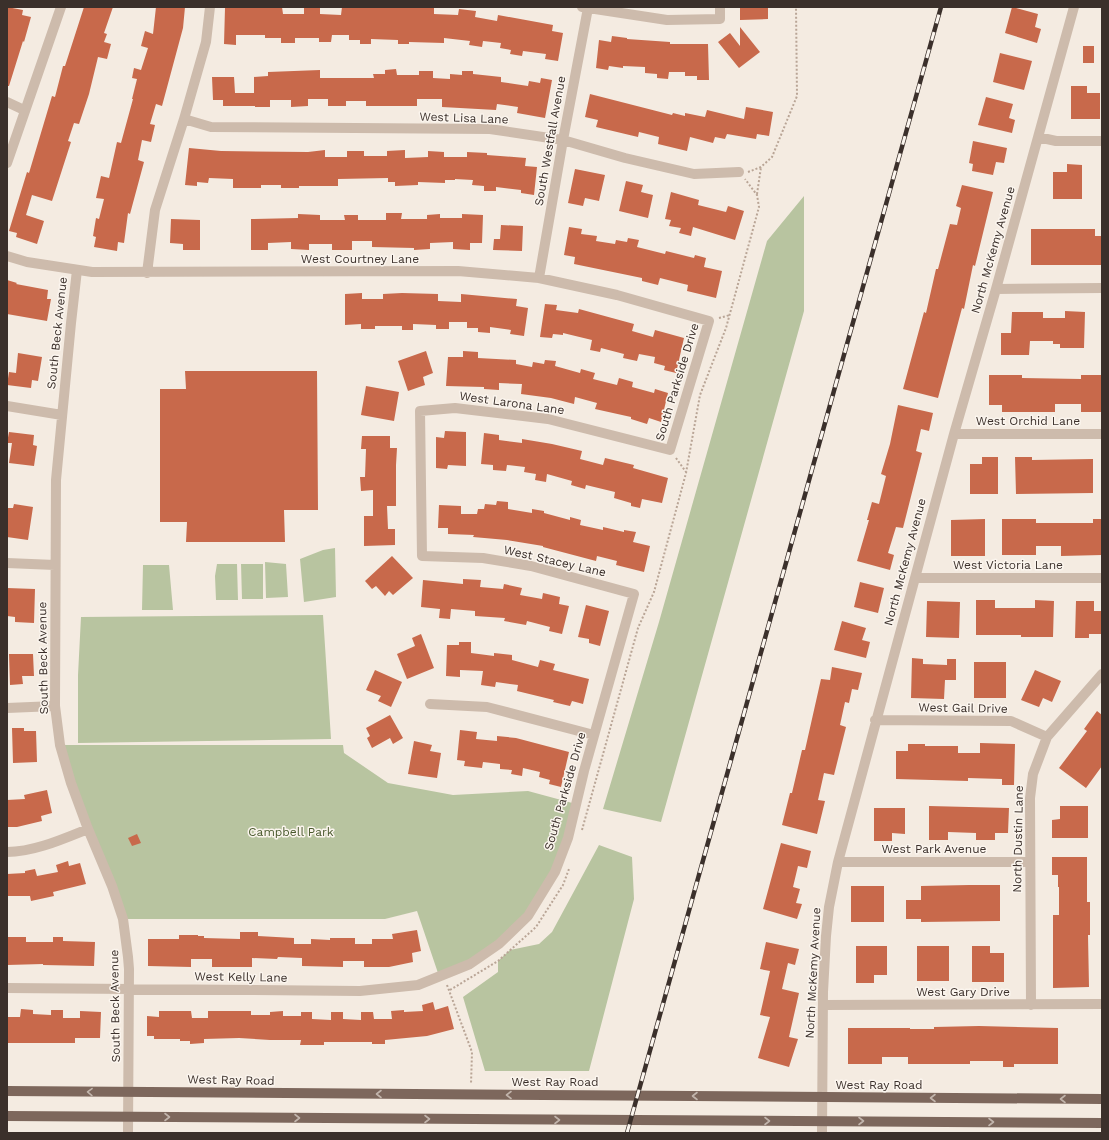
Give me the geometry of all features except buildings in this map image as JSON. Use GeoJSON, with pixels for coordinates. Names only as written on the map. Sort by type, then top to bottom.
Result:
{"type":"FeatureCollection","features":[{"type":"Feature","properties":{"kind":"main road","name":"West Ray Road"},"geometry":{"type":"LineString","coordinates":[[7,1091],[1102,1099]]}},
{"type":"Feature","properties":{"kind":"main road"},"geometry":{"type":"LineString","coordinates":[[7,1116],[1102,1123]]}},
{"type":"Feature","properties":{"kind":"street"},"geometry":{"type":"LineString","coordinates":[[7,163],[60,7]]}},
{"type":"Feature","properties":{"kind":"street"},"geometry":{"type":"LineString","coordinates":[[147,273],[155,210],[184,119],[206,42],[210,7]]}},
{"type":"Feature","properties":{"kind":"street"},"geometry":{"type":"LineString","coordinates":[[585,8],[667,20],[720,19],[720,7]]}},
{"type":"Feature","properties":{"kind":"street","name":"North McKemy Avenue"},"geometry":{"type":"LineString","coordinates":[[822,1133],[824,968],[828,914],[838,862],[875,720],[1074,7]]}},
{"type":"Feature","properties":{"kind":"street","name":"South Westfall Avenue"},"geometry":{"type":"LineString","coordinates":[[539,278],[585,8]]}},
{"type":"Feature","properties":{"kind":"street"},"geometry":{"type":"LineString","coordinates":[[7,102],[24,110]]}},
{"type":"Feature","properties":{"kind":"street","name":"West Lisa Lane"},"geometry":{"type":"LineString","coordinates":[[184,119],[211,127],[490,129],[562,140],[625,158],[694,174],[739,172]]}},
{"type":"Feature","properties":{"kind":"street"},"geometry":{"type":"LineString","coordinates":[[1038,137],[1056,141],[1102,141]]}},
{"type":"Feature","properties":{"kind":"street","name":"West Courtney Lane"},"geometry":{"type":"LineString","coordinates":[[7,256],[27,262],[92,272],[458,271],[539,278],[617,295],[709,321]]}},
{"type":"Feature","properties":{"kind":"street","name":"South Beck Avenue"},"geometry":{"type":"LineString","coordinates":[[77,270],[56,480],[55,706],[60,745],[71,783],[88,830],[112,886],[123,919],[128,957],[129,988],[128,1133]]}},
{"type":"Feature","properties":{"kind":"street"},"geometry":{"type":"LineString","coordinates":[[996,289],[1102,288]]}},
{"type":"Feature","properties":{"kind":"street","name":"South Parkside Drive"},"geometry":{"type":"LineString","coordinates":[[670,450],[709,321]]}},
{"type":"Feature","properties":{"kind":"street"},"geometry":{"type":"LineString","coordinates":[[7,406],[62,415]]}},
{"type":"Feature","properties":{"kind":"street","name":"West Larona Lane"},"geometry":{"type":"LineString","coordinates":[[422,556],[420,411],[455,408],[548,419],[670,450]]}},
{"type":"Feature","properties":{"kind":"street","name":"West Orchid Lane"},"geometry":{"type":"LineString","coordinates":[[954,434],[1102,434]]}},
{"type":"Feature","properties":{"kind":"street","name":"West Stacey Lane"},"geometry":{"type":"LineString","coordinates":[[422,556],[483,558],[531,566],[634,594]]}},
{"type":"Feature","properties":{"kind":"street"},"geometry":{"type":"LineString","coordinates":[[7,563],[55,565]]}},
{"type":"Feature","properties":{"kind":"street","name":"West Victoria Lane"},"geometry":{"type":"LineString","coordinates":[[915,578],[1102,578]]}},
{"type":"Feature","properties":{"kind":"street","name":"South Parkside Drive"},"geometry":{"type":"LineString","coordinates":[[470,964],[499,944],[528,916],[555,872],[568,838],[594,735],[634,594]]}},
{"type":"Feature","properties":{"kind":"street","name":"North Dustin Lane"},"geometry":{"type":"LineString","coordinates":[[1031,1005],[1030,798],[1033,774],[1047,737],[1102,674]]}},
{"type":"Feature","properties":{"kind":"street"},"geometry":{"type":"LineString","coordinates":[[430,704],[487,707],[594,735]]}},
{"type":"Feature","properties":{"kind":"street"},"geometry":{"type":"LineString","coordinates":[[7,708],[55,706]]}},
{"type":"Feature","properties":{"kind":"street","name":"West Gail Drive"},"geometry":{"type":"LineString","coordinates":[[875,720],[1011,721],[1047,737]]}},
{"type":"Feature","properties":{"kind":"street"},"geometry":{"type":"LineString","coordinates":[[7,852],[15,852],[54,842],[88,830]]}},
{"type":"Feature","properties":{"kind":"street","name":"West Park Avenue"},"geometry":{"type":"LineString","coordinates":[[838,862],[1030,862]]}},
{"type":"Feature","properties":{"kind":"street","name":"West Kelly Lane"},"geometry":{"type":"LineString","coordinates":[[7,988],[360,991],[418,985],[470,964]]}},
{"type":"Feature","properties":{"kind":"street","name":"West Gary Drive"},"geometry":{"type":"LineString","coordinates":[[823,1005],[1102,1004]]}},
{"type":"Feature","properties":{"kind":"path"},"geometry":{"type":"LineString","coordinates":[[739,172],[750,172],[761,167],[772,157],[797,96],[796,7]]}},
{"type":"Feature","properties":{"kind":"path"},"geometry":{"type":"LineString","coordinates":[[757,195],[761,167]]}},
{"type":"Feature","properties":{"kind":"path"},"geometry":{"type":"LineString","coordinates":[[670,450],[686,474]]}},
{"type":"Feature","properties":{"kind":"path"},"geometry":{"type":"LineString","coordinates":[[443,974],[472,1052],[471,1095]]}},
{"type":"Feature","properties":{"kind":"green space"},"geometry":{"type":"Polygon","coordinates":[[[804,196],[804,311],[661,822],[603,809],[659,622],[767,241],[804,196]]]}},
{"type":"Feature","properties":{"kind":"green space"},"geometry":{"type":"Polygon","coordinates":[[[335,548],[336,597],[304,602],[300,559],[323,550],[335,548]]]}},
{"type":"Feature","properties":{"kind":"green space"},"geometry":{"type":"Polygon","coordinates":[[[265,562],[286,564],[288,597],[266,598],[265,562]]]}},
{"type":"Feature","properties":{"kind":"green space"},"geometry":{"type":"Polygon","coordinates":[[[217,564],[237,564],[238,600],[216,600],[215,576],[217,564]]]}},
{"type":"Feature","properties":{"kind":"green space"},"geometry":{"type":"Polygon","coordinates":[[[241,564],[263,564],[263,599],[242,599],[241,564]]]}},
{"type":"Feature","properties":{"kind":"green space"},"geometry":{"type":"Polygon","coordinates":[[[143,565],[169,565],[173,610],[142,610],[143,565]]]}},
{"type":"Feature","properties":{"kind":"green space"},"geometry":{"type":"Polygon","coordinates":[[[323,615],[331,739],[78,743],[78,675],[81,617],[323,615]]]}},
{"type":"Feature","properties":{"kind":"green space","name":"Campbell Park"},"geometry":{"type":"Polygon","coordinates":[[[60,745],[343,745],[344,753],[388,783],[453,795],[528,791],[576,804],[568,838],[528,916],[499,944],[439,976],[417,911],[385,919],[123,919],[60,745]]]}},
{"type":"Feature","properties":{"kind":"green space"},"geometry":{"type":"Polygon","coordinates":[[[599,845],[632,857],[634,899],[589,1071],[485,1071],[463,997],[498,972],[498,961],[510,950],[539,944],[552,932],[599,845]]]}},
{"type":"Feature","properties":{"kind":"railway"},"geometry":{"type":"LineString","coordinates":[[627,1133],[941,7]]}}]}
